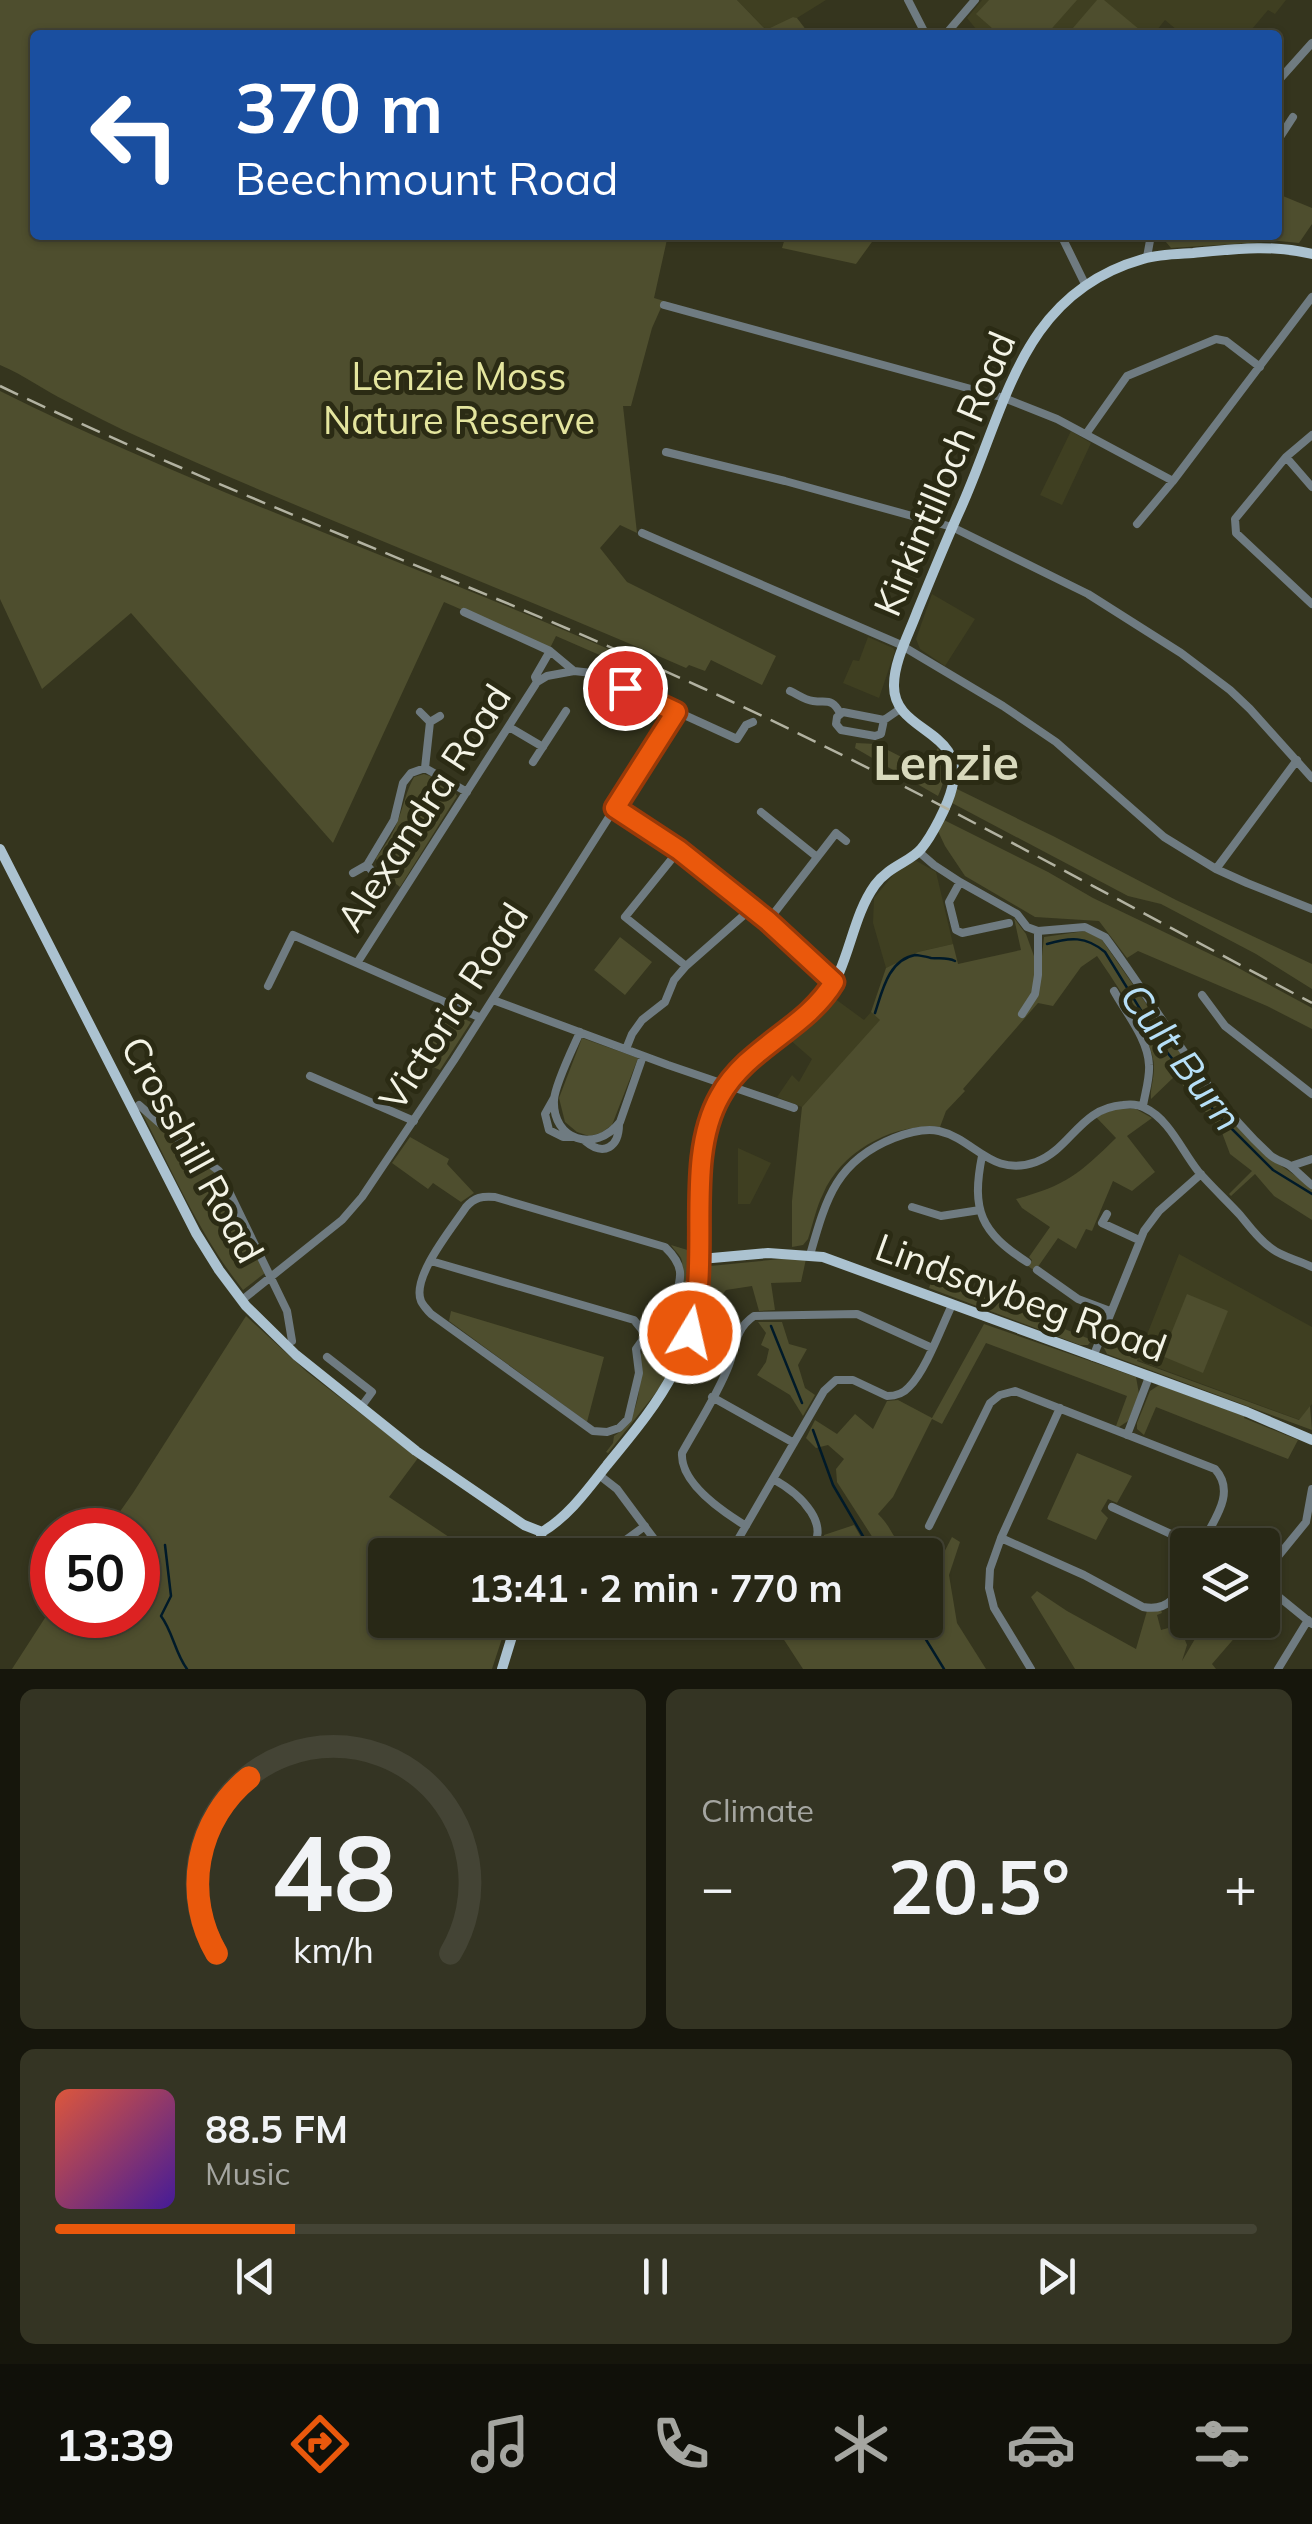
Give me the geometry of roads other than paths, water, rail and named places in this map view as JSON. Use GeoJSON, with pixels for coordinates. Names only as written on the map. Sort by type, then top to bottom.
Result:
{"type":"FeatureCollection","features":[{"type":"Feature","properties":{"kind":"main road","name":"Kirkintilloch Road"},"geometry":{"type":"LineString","coordinates":[[900,709],[894,682],[904,647],[1004,398],[1043,326],[1057,309],[1085,284],[1147,257],[1279,246],[1311,252]]}},
{"type":"Feature","properties":{"kind":"main road"},"geometry":{"type":"LineString","coordinates":[[541,1538],[542,1532],[565,1514],[600,1475],[664,1392],[683,1355],[694,1318],[701,1259],[702,1152],[710,1118],[726,1085],[742,1066],[824,999],[873,887],[888,870],[919,852],[950,794],[954,767],[943,744],[900,709]]}},
{"type":"Feature","properties":{"kind":"main road","name":"Crosshill Road"},"geometry":{"type":"LineString","coordinates":[[0,850],[196,1233],[242,1300],[296,1355],[416,1452],[524,1525],[542,1532]]}},
{"type":"Feature","properties":{"kind":"main road","name":"Lindsaybeg Road"},"geometry":{"type":"LineString","coordinates":[[701,1259],[768,1253],[833,1260],[1273,1422],[1312,1440]]}},
{"type":"Feature","properties":{"kind":"main road"},"geometry":{"type":"LineString","coordinates":[[502,1669],[511,1638]]}},
{"type":"Feature","properties":{"kind":"street"},"geometry":{"type":"LineString","coordinates":[[908,0],[923,30]]}},
{"type":"Feature","properties":{"kind":"street"},"geometry":{"type":"LineString","coordinates":[[949,30],[975,0]]}},
{"type":"Feature","properties":{"kind":"street"},"geometry":{"type":"LineString","coordinates":[[1282,77],[1312,43]]}},
{"type":"Feature","properties":{"kind":"street"},"geometry":{"type":"LineString","coordinates":[[1282,127],[1293,117]]}},
{"type":"Feature","properties":{"kind":"street"},"geometry":{"type":"LineString","coordinates":[[1063,240],[1085,284]]}},
{"type":"Feature","properties":{"kind":"street"},"geometry":{"type":"LineString","coordinates":[[1147,257],[1150,240]]}},
{"type":"Feature","properties":{"kind":"street"},"geometry":{"type":"LineString","coordinates":[[1138,524],[1312,297]]}},
{"type":"Feature","properties":{"kind":"street"},"geometry":{"type":"LineString","coordinates":[[664,305],[1004,398],[1056,419],[1173,481]]}},
{"type":"Feature","properties":{"kind":"street"},"geometry":{"type":"LineString","coordinates":[[1086,434],[1128,376],[1216,339],[1260,367]]}},
{"type":"Feature","properties":{"kind":"street"},"geometry":{"type":"LineString","coordinates":[[1312,435],[1286,457],[1235,519],[1234,529],[1312,604]]}},
{"type":"Feature","properties":{"kind":"street"},"geometry":{"type":"LineString","coordinates":[[666,452],[952,527],[1088,594],[1181,653],[1230,690],[1312,778]]}},
{"type":"Feature","properties":{"kind":"street"},"geometry":{"type":"LineString","coordinates":[[1286,457],[1312,487]]}},
{"type":"Feature","properties":{"kind":"street"},"geometry":{"type":"LineString","coordinates":[[642,533],[904,647],[1056,742],[1164,836],[1247,884],[1312,909]]}},
{"type":"Feature","properties":{"kind":"street"},"geometry":{"type":"LineString","coordinates":[[464,612],[550,651],[574,672],[592,674],[737,739],[746,725],[753,722]]}},
{"type":"Feature","properties":{"kind":"street","name":"Alexandra Road"},"geometry":{"type":"LineString","coordinates":[[537,682],[535,677],[550,651]]}},
{"type":"Feature","properties":{"kind":"street","name":"Alexandra Road"},"geometry":{"type":"LineString","coordinates":[[357,964],[537,682],[574,672]]}},
{"type":"Feature","properties":{"kind":"street"},"geometry":{"type":"LineString","coordinates":[[790,690],[810,700],[828,700],[840,713]]}},
{"type":"Feature","properties":{"kind":"street"},"geometry":{"type":"LineString","coordinates":[[840,713],[837,728],[868,736],[880,734],[884,720],[900,709]]}},
{"type":"Feature","properties":{"kind":"street"},"geometry":{"type":"LineString","coordinates":[[533,762],[566,711]]}},
{"type":"Feature","properties":{"kind":"street"},"geometry":{"type":"LineString","coordinates":[[420,712],[430,722]]}},
{"type":"Feature","properties":{"kind":"street","name":"Victoria Road"},"geometry":{"type":"LineString","coordinates":[[242,1300],[342,1220],[362,1197],[676,712]]}},
{"type":"Feature","properties":{"kind":"street"},"geometry":{"type":"LineString","coordinates":[[840,713],[884,720]]}},
{"type":"Feature","properties":{"kind":"street"},"geometry":{"type":"LineString","coordinates":[[430,722],[440,716]]}},
{"type":"Feature","properties":{"kind":"street"},"geometry":{"type":"LineString","coordinates":[[425,768],[430,722]]}},
{"type":"Feature","properties":{"kind":"street"},"geometry":{"type":"LineString","coordinates":[[510,726],[542,746]]}},
{"type":"Feature","properties":{"kind":"street"},"geometry":{"type":"LineString","coordinates":[[1216,868],[1296,760]]}},
{"type":"Feature","properties":{"kind":"street"},"geometry":{"type":"LineString","coordinates":[[353,873],[367,864],[385,837],[394,820],[403,783],[411,772],[425,768],[467,792]]}},
{"type":"Feature","properties":{"kind":"street"},"geometry":{"type":"LineString","coordinates":[[615,808],[679,850],[768,921],[834,982]]}},
{"type":"Feature","properties":{"kind":"street"},"geometry":{"type":"LineString","coordinates":[[761,812],[817,857]]}},
{"type":"Feature","properties":{"kind":"street"},"geometry":{"type":"LineString","coordinates":[[768,921],[836,833],[846,841]]}},
{"type":"Feature","properties":{"kind":"street"},"geometry":{"type":"LineString","coordinates":[[679,850],[625,916],[686,966]]}},
{"type":"Feature","properties":{"kind":"street"},"geometry":{"type":"LineString","coordinates":[[919,852],[934,866],[1017,914],[1026,927],[1038,931],[1085,926],[1105,937],[1202,1078],[1267,1152],[1312,1185]]}},
{"type":"Feature","properties":{"kind":"street"},"geometry":{"type":"LineString","coordinates":[[367,864],[377,877]]}},
{"type":"Feature","properties":{"kind":"street"},"geometry":{"type":"LineString","coordinates":[[960,882],[949,902],[956,930],[962,933],[1009,923]]}},
{"type":"Feature","properties":{"kind":"street"},"geometry":{"type":"LineString","coordinates":[[626,1049],[642,1020],[665,1002],[674,980],[686,966],[752,908]]}},
{"type":"Feature","properties":{"kind":"street"},"geometry":{"type":"LineString","coordinates":[[992,914],[995,926]]}},
{"type":"Feature","properties":{"kind":"street"},"geometry":{"type":"LineString","coordinates":[[1022,1014],[1035,994],[1038,931]]}},
{"type":"Feature","properties":{"kind":"street"},"geometry":{"type":"LineString","coordinates":[[268,986],[293,934],[480,1018]]}},
{"type":"Feature","properties":{"kind":"street"},"geometry":{"type":"LineString","coordinates":[[1114,990],[1149,1058],[1143,1106]]}},
{"type":"Feature","properties":{"kind":"street"},"geometry":{"type":"LineString","coordinates":[[1202,995],[1225,1026],[1312,1094]]}},
{"type":"Feature","properties":{"kind":"street"},"geometry":{"type":"LineString","coordinates":[[493,1000],[794,1108]]}},
{"type":"Feature","properties":{"kind":"street"},"geometry":{"type":"LineString","coordinates":[[1108,1008],[1119,1001]]}},
{"type":"Feature","properties":{"kind":"street"},"geometry":{"type":"LineString","coordinates":[[580,1032],[554,1098],[562,1126],[573,1137],[585,1141],[603,1137],[620,1122],[643,1056]]}},
{"type":"Feature","properties":{"kind":"street"},"geometry":{"type":"LineString","coordinates":[[310,1076],[414,1121]]}},
{"type":"Feature","properties":{"kind":"street","name":"Crosshill Road"},"geometry":{"type":"LineString","coordinates":[[140,1104],[219,1171],[287,1310],[292,1341]]}},
{"type":"Feature","properties":{"kind":"street"},"geometry":{"type":"LineString","coordinates":[[810,1255],[835,1183],[870,1150],[900,1136],[932,1130],[960,1140],[982,1156],[1013,1165],[1035,1162],[1058,1148],[1093,1114],[1114,1106],[1143,1106],[1162,1121],[1201,1174],[1271,1248],[1312,1268]]}},
{"type":"Feature","properties":{"kind":"street"},"geometry":{"type":"LineString","coordinates":[[982,1156],[978,1177],[980,1210],[993,1237],[1020,1252],[1026,1262]]}},
{"type":"Feature","properties":{"kind":"street"},"geometry":{"type":"LineString","coordinates":[[1291,1166],[1312,1160]]}},
{"type":"Feature","properties":{"kind":"street"},"geometry":{"type":"LineString","coordinates":[[1093,1357],[1138,1240],[1155,1216],[1201,1174]]}},
{"type":"Feature","properties":{"kind":"street"},"geometry":{"type":"LineString","coordinates":[[495,1197],[665,1246],[678,1258],[681,1275],[672,1310],[644,1332],[636,1349],[639,1373],[628,1419],[619,1428],[593,1431],[431,1314],[421,1302],[419,1286],[423,1273],[466,1207],[472,1200],[495,1197]]}},
{"type":"Feature","properties":{"kind":"street"},"geometry":{"type":"LineString","coordinates":[[912,1207],[941,1216],[980,1210]]}},
{"type":"Feature","properties":{"kind":"street"},"geometry":{"type":"LineString","coordinates":[[1107,1214],[1102,1223],[1138,1240]]}},
{"type":"Feature","properties":{"kind":"street"},"geometry":{"type":"LineString","coordinates":[[431,1261],[634,1320],[654,1346],[683,1355]]}},
{"type":"Feature","properties":{"kind":"street"},"geometry":{"type":"LineString","coordinates":[[1046,1276],[1053,1267]]}},
{"type":"Feature","properties":{"kind":"street"},"geometry":{"type":"LineString","coordinates":[[1037,1270],[1078,1299],[1110,1311]]}},
{"type":"Feature","properties":{"kind":"street"},"geometry":{"type":"LineString","coordinates":[[739,1538],[824,1391],[836,1380],[853,1380],[887,1396],[906,1391],[952,1305]]}},
{"type":"Feature","properties":{"kind":"street"},"geometry":{"type":"LineString","coordinates":[[746,1526],[716,1508],[681,1460],[729,1366],[736,1337],[745,1322],[754,1316],[857,1314],[932,1348]]}},
{"type":"Feature","properties":{"kind":"street"},"geometry":{"type":"LineString","coordinates":[[327,1357],[372,1392],[361,1408]]}},
{"type":"Feature","properties":{"kind":"street"},"geometry":{"type":"LineString","coordinates":[[1127,1435],[1149,1377]]}},
{"type":"Feature","properties":{"kind":"street"},"geometry":{"type":"LineString","coordinates":[[929,1526],[995,1398],[1015,1391],[1209,1466],[1221,1476],[1225,1497],[1208,1528]]}},
{"type":"Feature","properties":{"kind":"street"},"geometry":{"type":"LineString","coordinates":[[712,1397],[794,1443]]}},
{"type":"Feature","properties":{"kind":"street"},"geometry":{"type":"LineString","coordinates":[[1031,1669],[998,1616],[991,1598],[990,1568],[1060,1408]]}},
{"type":"Feature","properties":{"kind":"street"},"geometry":{"type":"LineString","coordinates":[[600,1475],[617,1488],[654,1538]]}},
{"type":"Feature","properties":{"kind":"street"},"geometry":{"type":"LineString","coordinates":[[773,1479],[793,1490],[808,1508],[818,1528],[818,1538]]}},
{"type":"Feature","properties":{"kind":"street"},"geometry":{"type":"LineString","coordinates":[[1280,1558],[1309,1523],[1312,1492]]}},
{"type":"Feature","properties":{"kind":"street"},"geometry":{"type":"LineString","coordinates":[[1112,1507],[1170,1533]]}},
{"type":"Feature","properties":{"kind":"street"},"geometry":{"type":"LineString","coordinates":[[629,1538],[646,1526]]}},
{"type":"Feature","properties":{"kind":"street"},"geometry":{"type":"LineString","coordinates":[[1000,1538],[1084,1575],[1143,1607],[1164,1606],[1170,1602]]}},
{"type":"Feature","properties":{"kind":"street"},"geometry":{"type":"LineString","coordinates":[[1278,1669],[1310,1622],[1280,1596]]}},
{"type":"Feature","properties":{"kind":"waterway","name":"Cult Burn"},"geometry":{"type":"LineString","coordinates":[[1047,944],[1078,939],[1105,952],[1166,1051],[1216,1113],[1273,1170],[1312,1194]]}},
{"type":"Feature","properties":{"kind":"waterway","name":"Cult Burn"},"geometry":{"type":"LineString","coordinates":[[875,1013],[898,963],[915,955],[955,961]]}},
{"type":"Feature","properties":{"kind":"waterway","name":"Cult Burn"},"geometry":{"type":"LineString","coordinates":[[771,1326],[802,1403]]}},
{"type":"Feature","properties":{"kind":"waterway","name":"Cult Burn"},"geometry":{"type":"LineString","coordinates":[[813,1430],[833,1485],[864,1538]]}},
{"type":"Feature","properties":{"kind":"waterway"},"geometry":{"type":"LineString","coordinates":[[165,1545],[171,1596],[161,1616],[187,1669]]}},
{"type":"Feature","properties":{"kind":"waterway","name":"Cult Burn"},"geometry":{"type":"LineString","coordinates":[[925,1638],[944,1669]]}},
{"type":"Feature","properties":{"kind":"railway"},"geometry":{"type":"LineString","coordinates":[[0,386],[179,467],[722,697],[945,808],[1312,1003]]}},
{"type":"Feature","properties":{"kind":"district","name":"Lenzie"},"geometry":{"type":"Point","coordinates":[946,763]}},
{"type":"Feature","properties":{"kind":"park label","name":"Lenzie Moss Nature Reserve"},"geometry":{"type":"Point","coordinates":[459,399]}}]}
